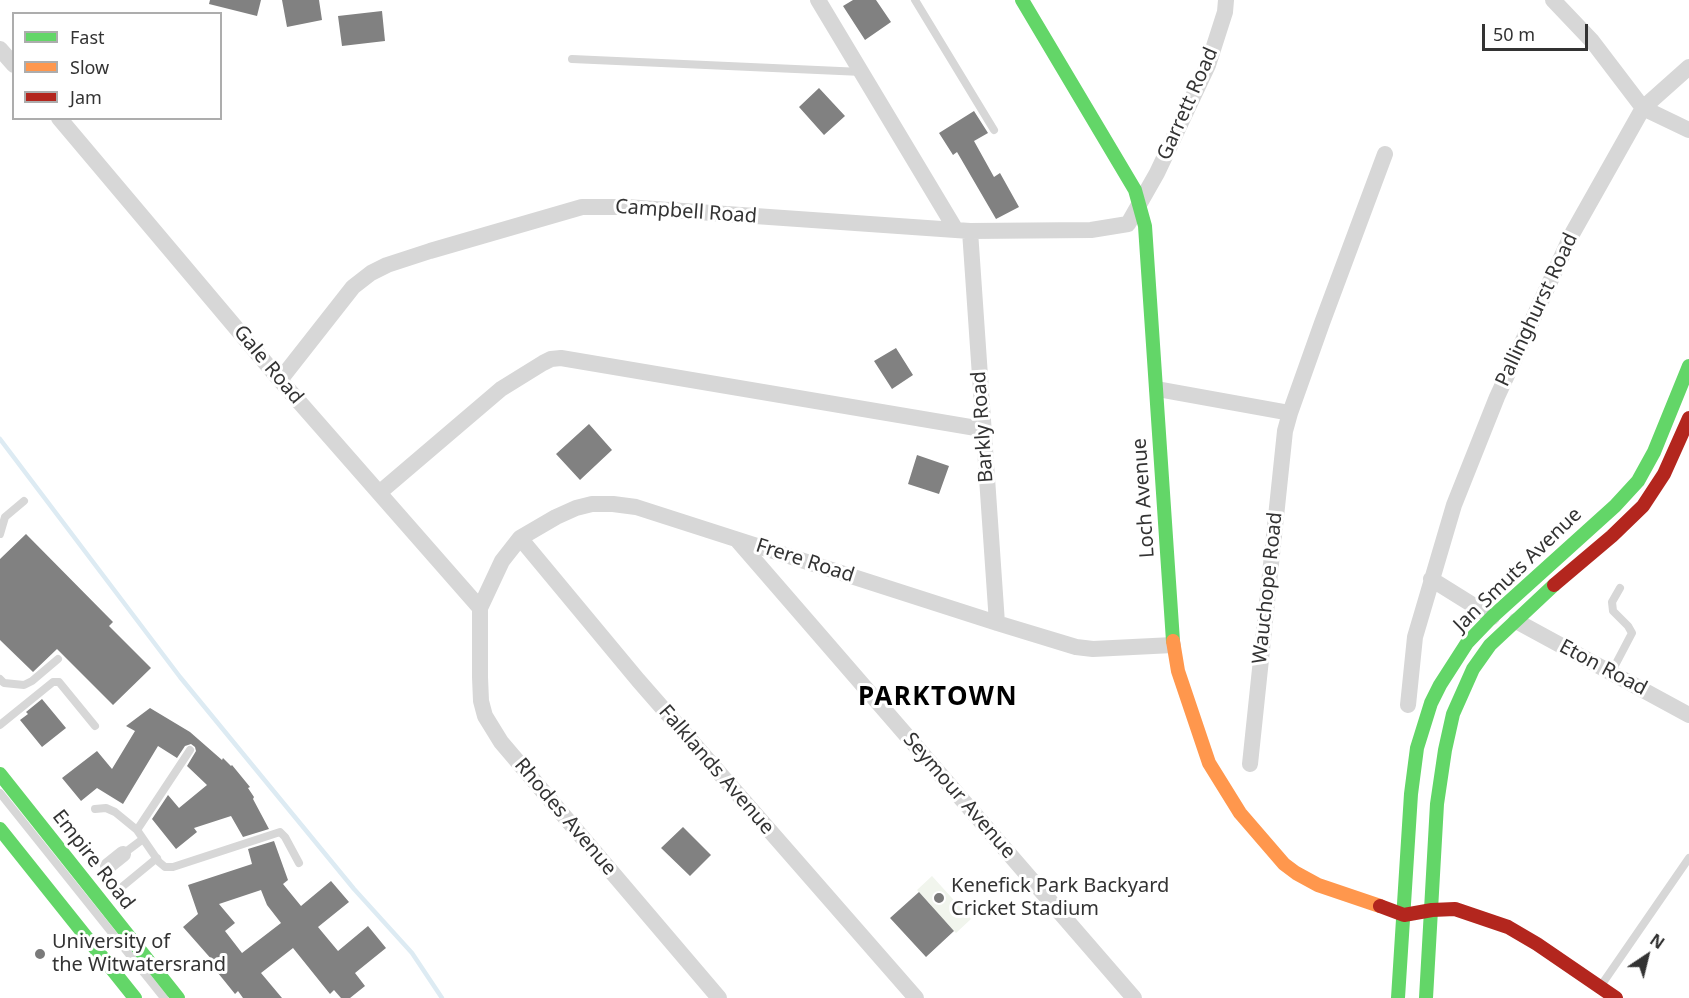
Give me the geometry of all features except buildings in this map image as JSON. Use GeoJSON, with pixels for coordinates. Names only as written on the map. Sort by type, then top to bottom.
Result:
{"type":"FeatureCollection","features":[{"type":"Feature","properties":{"kind":"main road","name":"Loch Avenue"},"geometry":{"type":"LineString","coordinates":[[1022,0],[1135,190],[1140,205],[1145,226],[1149,272],[1173,645],[1178,671],[1209,763],[1240,813],[1284,864],[1311,881],[1404,915]]}},
{"type":"Feature","properties":{"kind":"main road","name":"Jan Smuts Avenue"},"geometry":{"type":"LineString","coordinates":[[1398,998],[1411,794],[1417,748],[1431,704],[1467,643],[1492,617],[1628,493],[1646,468],[1654,452],[1689,366]]}},
{"type":"Feature","properties":{"kind":"main road","name":"Jan Smuts Avenue"},"geometry":{"type":"LineString","coordinates":[[1426,998],[1437,804],[1453,714],[1473,669],[1490,645],[1643,506],[1664,474],[1689,418]]}},
{"type":"Feature","properties":{"kind":"main road","name":"Empire Road"},"geometry":{"type":"LineString","coordinates":[[0,774],[178,998]]}},
{"type":"Feature","properties":{"kind":"main road"},"geometry":{"type":"LineString","coordinates":[[0,829],[135,998]]}},
{"type":"Feature","properties":{"kind":"main road"},"geometry":{"type":"LineString","coordinates":[[1404,915],[1455,909],[1508,927],[1616,998]]}},
{"type":"Feature","properties":{"kind":"street","name":"Barkly Road"},"geometry":{"type":"LineString","coordinates":[[818,0],[963,230],[997,623]]}},
{"type":"Feature","properties":{"kind":"street","name":"Garrett Road"},"geometry":{"type":"LineString","coordinates":[[1140,205],[1208,65],[1225,12],[1226,0]]}},
{"type":"Feature","properties":{"kind":"street"},"geometry":{"type":"LineString","coordinates":[[1553,0],[1593,41],[1643,108],[1689,129]]}},
{"type":"Feature","properties":{"kind":"street"},"geometry":{"type":"LineString","coordinates":[[0,49],[12,63]]}},
{"type":"Feature","properties":{"kind":"street","name":"Pallinghurst Road"},"geometry":{"type":"LineString","coordinates":[[1408,705],[1415,637],[1431,579],[1468,465],[1501,387],[1572,234],[1643,108],[1689,67]]}},
{"type":"Feature","properties":{"kind":"street","name":"Gale Road"},"geometry":{"type":"LineString","coordinates":[[61,120],[280,380],[480,608]]}},
{"type":"Feature","properties":{"kind":"street","name":"Wauchope Road"},"geometry":{"type":"LineString","coordinates":[[1250,764],[1285,431],[1385,154]]}},
{"type":"Feature","properties":{"kind":"street","name":"Campbell Road"},"geometry":{"type":"LineString","coordinates":[[280,380],[353,287],[371,273],[387,265],[430,251],[582,207],[626,207],[963,230],[1091,230],[1128,224],[1140,205]]}},
{"type":"Feature","properties":{"kind":"street"},"geometry":{"type":"LineString","coordinates":[[379,493],[501,389],[551,359],[561,358],[982,429]]}},
{"type":"Feature","properties":{"kind":"street"},"geometry":{"type":"LineString","coordinates":[[1157,389],[1290,412]]}},
{"type":"Feature","properties":{"kind":"street","name":"Frere Road"},"geometry":{"type":"LineString","coordinates":[[480,608],[502,561],[520,538],[576,508],[592,504],[613,504],[636,507],[1076,647],[1093,649],[1173,645]]}},
{"type":"Feature","properties":{"kind":"street","name":"Falklands Avenue"},"geometry":{"type":"LineString","coordinates":[[520,538],[638,680],[916,998]]}},
{"type":"Feature","properties":{"kind":"street","name":"Seymour Avenue"},"geometry":{"type":"LineString","coordinates":[[737,539],[1134,998]]}},
{"type":"Feature","properties":{"kind":"street"},"geometry":{"type":"LineString","coordinates":[[1431,579],[1492,617]]}},
{"type":"Feature","properties":{"kind":"street","name":"Rhodes Avenue"},"geometry":{"type":"LineString","coordinates":[[480,608],[481,701],[490,728],[719,998]]}},
{"type":"Feature","properties":{"kind":"street","name":"Eton Road"},"geometry":{"type":"LineString","coordinates":[[1516,621],[1689,715]]}},
{"type":"Feature","properties":{"kind":"street"},"geometry":{"type":"LineString","coordinates":[[108,866],[123,854]]}},
{"type":"Feature","properties":{"kind":"lane"},"geometry":{"type":"LineString","coordinates":[[915,0],[994,130]]}},
{"type":"Feature","properties":{"kind":"lane"},"geometry":{"type":"LineString","coordinates":[[572,59],[862,72]]}},
{"type":"Feature","properties":{"kind":"lane"},"geometry":{"type":"LineString","coordinates":[[0,534],[5,517],[24,501]]}},
{"type":"Feature","properties":{"kind":"lane"},"geometry":{"type":"LineString","coordinates":[[1611,673],[1632,633],[1613,611],[1612,602],[1620,588]]}},
{"type":"Feature","properties":{"kind":"lane"},"geometry":{"type":"LineString","coordinates":[[1,683],[24,685],[58,659]]}},
{"type":"Feature","properties":{"kind":"lane"},"geometry":{"type":"LineString","coordinates":[[0,725],[53,682],[58,682],[95,726]]}},
{"type":"Feature","properties":{"kind":"lane"},"geometry":{"type":"LineString","coordinates":[[137,830],[190,750]]}},
{"type":"Feature","properties":{"kind":"lane"},"geometry":{"type":"LineString","coordinates":[[0,793],[164,998]]}},
{"type":"Feature","properties":{"kind":"lane"},"geometry":{"type":"LineString","coordinates":[[95,809],[106,808],[115,812],[137,830],[165,867],[173,867],[280,832],[299,863]]}},
{"type":"Feature","properties":{"kind":"lane"},"geometry":{"type":"LineString","coordinates":[[123,854],[143,839]]}},
{"type":"Feature","properties":{"kind":"lane"},"geometry":{"type":"LineString","coordinates":[[123,886],[157,858]]}},
{"type":"Feature","properties":{"kind":"lane"},"geometry":{"type":"LineString","coordinates":[[1600,987],[1689,858]]}},
{"type":"Feature","properties":{"kind":"shaded area","name":"Kenefick Park Backyard Cricket Stadium"},"geometry":{"type":"Polygon","coordinates":[[[932,876],[971,919],[956,933],[944,920],[931,932],[918,917],[931,905],[917,890],[932,876]]]}},
{"type":"Feature","properties":{"kind":"waterway"},"geometry":{"type":"LineString","coordinates":[[0,439],[180,677],[354,889],[412,953],[442,998]]}},
{"type":"Feature","properties":{"kind":"traffic: fast"},"geometry":{"type":"LineString","coordinates":[[1022,0],[1135,190],[1145,226],[1173,641]]}},
{"type":"Feature","properties":{"kind":"traffic: fast"},"geometry":{"type":"LineString","coordinates":[[1398,998],[1411,794],[1417,748],[1431,703],[1467,643],[1492,617],[1615,506],[1638,481],[1654,452],[1689,366]]}},
{"type":"Feature","properties":{"kind":"traffic: fast"},"geometry":{"type":"LineString","coordinates":[[1426,998],[1437,804],[1453,714],[1473,669],[1490,645],[1554,585]]}},
{"type":"Feature","properties":{"kind":"traffic: fast"},"geometry":{"type":"LineString","coordinates":[[0,774],[178,998]]}},
{"type":"Feature","properties":{"kind":"traffic: fast"},"geometry":{"type":"LineString","coordinates":[[0,829],[135,998]]}},
{"type":"Feature","properties":{"kind":"traffic: slow"},"geometry":{"type":"LineString","coordinates":[[1173,641],[1178,671],[1209,763],[1240,813],[1284,864],[1296,873],[1318,885],[1380,906]]}},
{"type":"Feature","properties":{"kind":"traffic: jam"},"geometry":{"type":"LineString","coordinates":[[1554,585],[1612,536],[1643,506],[1664,474],[1689,418]]}},
{"type":"Feature","properties":{"kind":"traffic: jam"},"geometry":{"type":"LineString","coordinates":[[1380,906],[1404,915],[1455,909],[1508,927],[1616,998]]}},
{"type":"Feature","properties":{"kind":"place","name":"Kenefick Park Backyard Cricket Stadium"},"geometry":{"type":"Point","coordinates":[939,898]}},
{"type":"Feature","properties":{"kind":"place","name":"University of the Witwatersrand"},"geometry":{"type":"Point","coordinates":[40,954]}},
{"type":"Feature","properties":{"kind":"district","name":"PARKTOWN"},"geometry":{"type":"Point","coordinates":[938,698]}}]}
